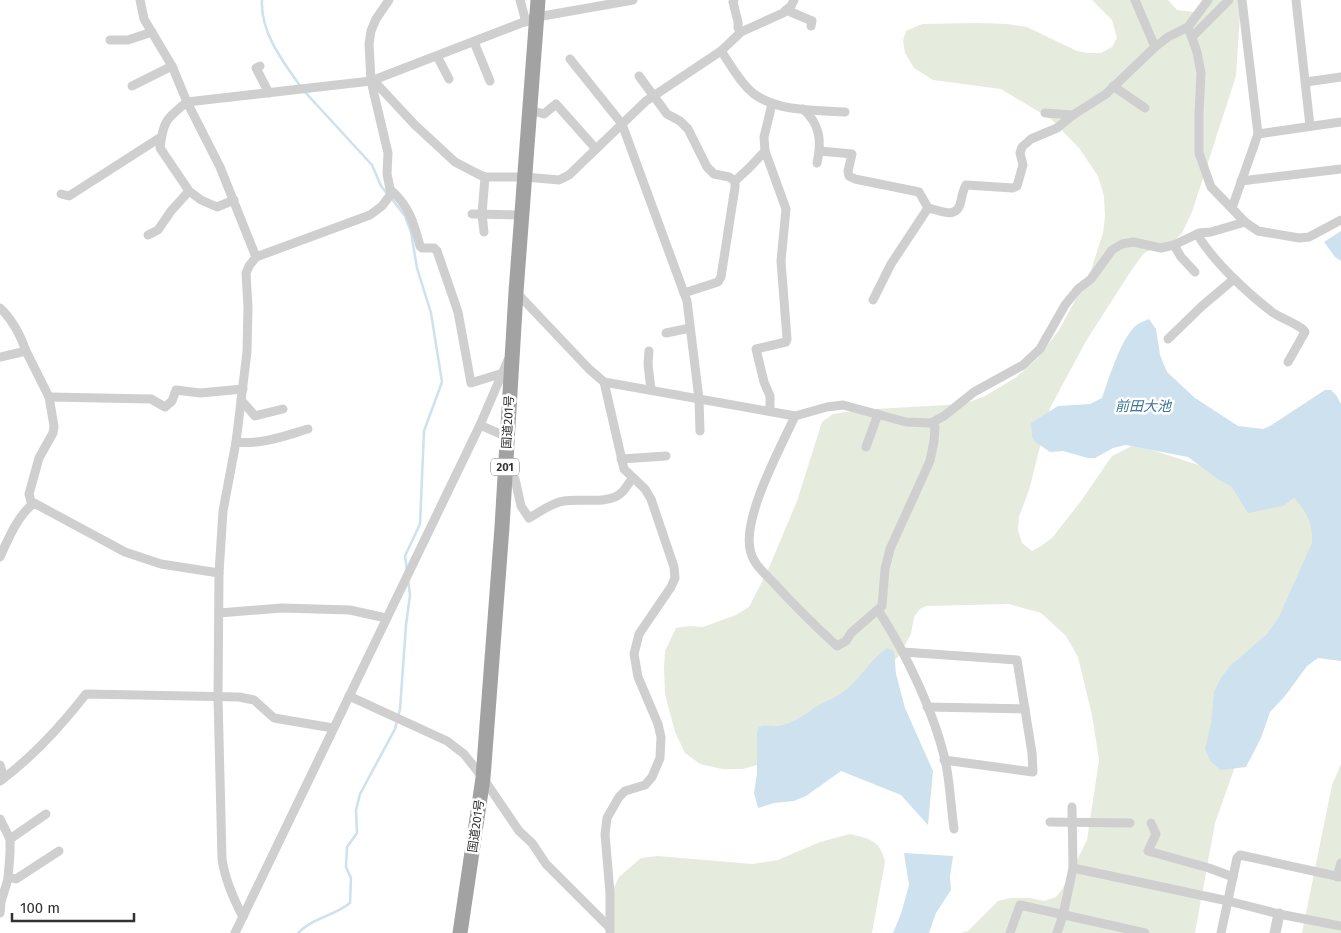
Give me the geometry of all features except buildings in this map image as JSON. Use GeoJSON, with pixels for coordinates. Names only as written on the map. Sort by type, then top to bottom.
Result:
{"type":"FeatureCollection","features":[{"type":"Feature","properties":{"kind":"highway","name":"国道201号"},"geometry":{"type":"LineString","coordinates":[[460,933],[483,778],[530,110],[532,19],[538,0]]}},
{"type":"Feature","properties":{"kind":"street"},"geometry":{"type":"LineString","coordinates":[[140,0],[144,19],[172,66],[187,102],[220,167],[256,257]]}},
{"type":"Feature","properties":{"kind":"street"},"geometry":{"type":"LineString","coordinates":[[243,917],[231,895],[222,859],[218,697],[219,573],[223,511],[236,442],[247,352],[248,307],[246,273],[256,257],[370,214],[382,206],[390,195],[387,174],[388,153],[372,80],[369,44],[371,31],[376,19],[389,0]]}},
{"type":"Feature","properties":{"kind":"street"},"geometry":{"type":"LineString","coordinates":[[520,0],[532,19]]}},
{"type":"Feature","properties":{"kind":"street"},"geometry":{"type":"LineString","coordinates":[[234,200],[217,206],[201,200],[189,191],[160,148],[162,127],[170,116],[187,102],[372,80],[532,19],[633,0]]}},
{"type":"Feature","properties":{"kind":"street"},"geometry":{"type":"LineString","coordinates":[[734,0],[732,2],[738,28]]}},
{"type":"Feature","properties":{"kind":"street"},"geometry":{"type":"LineString","coordinates":[[372,80],[415,125],[455,162],[485,178],[524,177],[559,180],[569,176],[646,100],[721,50],[741,32],[786,10],[794,0]]}},
{"type":"Feature","properties":{"kind":"street"},"geometry":{"type":"LineString","coordinates":[[1135,0],[1155,47]]}},
{"type":"Feature","properties":{"kind":"street"},"geometry":{"type":"LineString","coordinates":[[820,151],[852,154],[848,171],[850,176],[855,179],[919,192],[928,208],[952,213],[956,212],[966,185],[1013,188],[1017,186],[1022,165],[1020,152],[1022,147],[1031,139],[1058,128],[1073,115],[1106,94],[1155,47],[1168,37],[1188,28],[1208,0]]}},
{"type":"Feature","properties":{"kind":"street"},"geometry":{"type":"LineString","coordinates":[[1192,37],[1229,0]]}},
{"type":"Feature","properties":{"kind":"street"},"geometry":{"type":"LineString","coordinates":[[1232,208],[1258,134],[1242,0]]}},
{"type":"Feature","properties":{"kind":"street"},"geometry":{"type":"LineString","coordinates":[[1296,0],[1310,126]]}},
{"type":"Feature","properties":{"kind":"street"},"geometry":{"type":"LineString","coordinates":[[786,10],[812,22],[811,26]]}},
{"type":"Feature","properties":{"kind":"street"},"geometry":{"type":"LineString","coordinates":[[731,42],[730,35],[738,28],[748,22],[754,26]]}},
{"type":"Feature","properties":{"kind":"street"},"geometry":{"type":"LineString","coordinates":[[1188,28],[1197,52],[1201,73],[1200,153],[1211,187],[1245,222],[1258,231],[1299,238],[1309,237],[1341,220]]}},
{"type":"Feature","properties":{"kind":"street"},"geometry":{"type":"LineString","coordinates":[[110,40],[128,40],[152,32]]}},
{"type":"Feature","properties":{"kind":"street"},"geometry":{"type":"LineString","coordinates":[[474,42],[490,81]]}},
{"type":"Feature","properties":{"kind":"street"},"geometry":{"type":"LineString","coordinates":[[721,50],[754,94],[772,104],[803,109],[845,112]]}},
{"type":"Feature","properties":{"kind":"street"},"geometry":{"type":"LineString","coordinates":[[437,56],[449,79]]}},
{"type":"Feature","properties":{"kind":"street"},"geometry":{"type":"LineString","coordinates":[[570,59],[622,124],[684,293],[699,399],[700,431]]}},
{"type":"Feature","properties":{"kind":"street"},"geometry":{"type":"LineString","coordinates":[[132,86],[172,66]]}},
{"type":"Feature","properties":{"kind":"street"},"geometry":{"type":"LineString","coordinates":[[260,66],[256,68],[269,93]]}},
{"type":"Feature","properties":{"kind":"street"},"geometry":{"type":"LineString","coordinates":[[639,76],[667,114],[680,121],[688,130],[707,168],[714,174],[729,177],[734,181],[735,187],[721,277],[715,284],[684,293]]}},
{"type":"Feature","properties":{"kind":"street"},"geometry":{"type":"LineString","coordinates":[[1306,82],[1341,77]]}},
{"type":"Feature","properties":{"kind":"street"},"geometry":{"type":"LineString","coordinates":[[1113,86],[1144,108]]}},
{"type":"Feature","properties":{"kind":"street"},"geometry":{"type":"LineString","coordinates":[[530,110],[544,114],[556,104],[596,149]]}},
{"type":"Feature","properties":{"kind":"street"},"geometry":{"type":"LineString","coordinates":[[770,411],[770,396],[764,382],[756,349],[786,342],[787,339],[781,261],[786,209],[765,151],[764,137],[772,104]]}},
{"type":"Feature","properties":{"kind":"street"},"geometry":{"type":"LineString","coordinates":[[803,109],[812,117],[817,125],[820,151],[817,163]]}},
{"type":"Feature","properties":{"kind":"street"},"geometry":{"type":"LineString","coordinates":[[1044,113],[1073,115]]}},
{"type":"Feature","properties":{"kind":"street"},"geometry":{"type":"LineString","coordinates":[[1258,134],[1341,122]]}},
{"type":"Feature","properties":{"kind":"street"},"geometry":{"type":"LineString","coordinates":[[61,194],[69,196],[161,138]]}},
{"type":"Feature","properties":{"kind":"street"},"geometry":{"type":"LineString","coordinates":[[734,181],[750,168],[765,151]]}},
{"type":"Feature","properties":{"kind":"street"},"geometry":{"type":"LineString","coordinates":[[1241,181],[1341,169]]}},
{"type":"Feature","properties":{"kind":"street"},"geometry":{"type":"LineString","coordinates":[[484,232],[482,214],[485,178]]}},
{"type":"Feature","properties":{"kind":"street"},"geometry":{"type":"LineString","coordinates":[[148,235],[158,230],[189,191]]}},
{"type":"Feature","properties":{"kind":"street"},"geometry":{"type":"LineString","coordinates":[[390,195],[403,204],[412,218],[420,246],[422,248],[434,248],[437,251],[458,312],[471,383],[503,373]]}},
{"type":"Feature","properties":{"kind":"street"},"geometry":{"type":"LineString","coordinates":[[874,300],[891,264],[928,208]]}},
{"type":"Feature","properties":{"kind":"street"},"geometry":{"type":"LineString","coordinates":[[472,214],[522,215]]}},
{"type":"Feature","properties":{"kind":"street"},"geometry":{"type":"LineString","coordinates":[[516,292],[604,382],[795,416],[827,407],[843,405],[906,422],[931,423],[944,416],[974,392],[1023,365],[1040,349],[1066,305],[1078,289],[1091,279],[1112,250],[1122,244],[1133,242],[1161,248],[1174,245],[1197,234],[1245,222]]}},
{"type":"Feature","properties":{"kind":"street"},"geometry":{"type":"LineString","coordinates":[[1197,234],[1203,244],[1234,279],[1281,318],[1302,328],[1305,332],[1288,362]]}},
{"type":"Feature","properties":{"kind":"street"},"geometry":{"type":"LineString","coordinates":[[1174,245],[1181,257],[1195,272]]}},
{"type":"Feature","properties":{"kind":"street"},"geometry":{"type":"LineString","coordinates":[[1168,339],[1202,306],[1234,279]]}},
{"type":"Feature","properties":{"kind":"street"},"geometry":{"type":"LineString","coordinates":[[0,308],[6,313],[19,332],[26,351],[49,397],[54,426],[53,433],[39,458],[29,494],[32,505]]}},
{"type":"Feature","properties":{"kind":"street"},"geometry":{"type":"LineString","coordinates":[[666,333],[690,328]]}},
{"type":"Feature","properties":{"kind":"street"},"geometry":{"type":"LineString","coordinates":[[235,933],[480,425],[512,350]]}},
{"type":"Feature","properties":{"kind":"street"},"geometry":{"type":"LineString","coordinates":[[649,350],[650,390]]}},
{"type":"Feature","properties":{"kind":"street"},"geometry":{"type":"LineString","coordinates":[[0,358],[26,351]]}},
{"type":"Feature","properties":{"kind":"street"},"geometry":{"type":"LineString","coordinates":[[604,382],[624,469],[651,499],[674,566],[676,578],[639,634],[634,654],[638,676],[658,724],[661,737],[660,758],[652,777],[645,784],[625,791],[619,797],[607,818],[605,834],[610,893],[609,930]]}},
{"type":"Feature","properties":{"kind":"street"},"geometry":{"type":"LineString","coordinates":[[49,397],[150,399],[165,407],[172,400],[176,390],[200,393],[243,389]]}},
{"type":"Feature","properties":{"kind":"street"},"geometry":{"type":"LineString","coordinates":[[241,400],[255,416],[283,409]]}},
{"type":"Feature","properties":{"kind":"street"},"geometry":{"type":"LineString","coordinates":[[866,446],[878,414]]}},
{"type":"Feature","properties":{"kind":"street"},"geometry":{"type":"LineString","coordinates":[[795,416],[763,486],[751,520],[748,535],[750,553],[758,566],[779,589],[837,646],[846,641],[851,633],[882,606],[886,564],[890,549],[930,462],[935,427],[931,423]]}},
{"type":"Feature","properties":{"kind":"street"},"geometry":{"type":"LineString","coordinates":[[480,425],[507,437]]}},
{"type":"Feature","properties":{"kind":"street"},"geometry":{"type":"LineString","coordinates":[[236,442],[262,442],[308,429]]}},
{"type":"Feature","properties":{"kind":"street"},"geometry":{"type":"LineString","coordinates":[[621,459],[666,456]]}},
{"type":"Feature","properties":{"kind":"street"},"geometry":{"type":"LineString","coordinates":[[504,480],[516,479],[521,506],[529,518],[557,502],[566,500],[602,500],[621,494],[626,484],[633,478]]}},
{"type":"Feature","properties":{"kind":"street"},"geometry":{"type":"LineString","coordinates":[[0,557],[15,527],[34,503],[125,552],[162,564],[219,573]]}},
{"type":"Feature","properties":{"kind":"street"},"geometry":{"type":"LineString","coordinates":[[219,614],[282,608],[350,610],[386,618]]}},
{"type":"Feature","properties":{"kind":"street"},"geometry":{"type":"LineString","coordinates":[[878,610],[903,652],[938,736],[944,760],[954,829]]}},
{"type":"Feature","properties":{"kind":"street"},"geometry":{"type":"LineString","coordinates":[[903,652],[1017,660],[1032,753],[1033,772],[944,760]]}},
{"type":"Feature","properties":{"kind":"street"},"geometry":{"type":"LineString","coordinates":[[2,779],[33,754],[71,714],[86,694],[218,697],[254,700],[274,718],[333,728]]}},
{"type":"Feature","properties":{"kind":"street"},"geometry":{"type":"LineString","coordinates":[[349,696],[447,741],[464,754],[483,778],[519,831],[532,844],[546,864],[609,930]]}},
{"type":"Feature","properties":{"kind":"street"},"geometry":{"type":"LineString","coordinates":[[927,706],[1025,709]]}},
{"type":"Feature","properties":{"kind":"street"},"geometry":{"type":"LineString","coordinates":[[0,765],[2,779]]}},
{"type":"Feature","properties":{"kind":"street"},"geometry":{"type":"LineString","coordinates":[[1057,933],[1073,868],[1072,807]]}},
{"type":"Feature","properties":{"kind":"street"},"geometry":{"type":"LineString","coordinates":[[10,839],[46,814]]}},
{"type":"Feature","properties":{"kind":"street"},"geometry":{"type":"LineString","coordinates":[[0,819],[10,839],[8,877],[0,912]]}},
{"type":"Feature","properties":{"kind":"street"},"geometry":{"type":"LineString","coordinates":[[1050,822],[1130,823]]}},
{"type":"Feature","properties":{"kind":"street"},"geometry":{"type":"LineString","coordinates":[[1151,823],[1156,834],[1148,850],[1233,877]]}},
{"type":"Feature","properties":{"kind":"street"},"geometry":{"type":"LineString","coordinates":[[8,877],[16,879],[59,850]]}},
{"type":"Feature","properties":{"kind":"street"},"geometry":{"type":"LineString","coordinates":[[1222,933],[1236,858],[1240,855],[1339,877],[1341,863]]}},
{"type":"Feature","properties":{"kind":"street"},"geometry":{"type":"LineString","coordinates":[[1073,868],[1341,926]]}},
{"type":"Feature","properties":{"kind":"street"},"geometry":{"type":"LineString","coordinates":[[1010,933],[1020,905],[1145,933]]}},
{"type":"Feature","properties":{"kind":"street"},"geometry":{"type":"LineString","coordinates":[[1275,933],[1279,914]]}},
{"type":"Feature","properties":{"kind":"street"},"geometry":{"type":"LineString","coordinates":[[1325,933],[1327,922]]}},
{"type":"Feature","properties":{"kind":"shaded area"},"geometry":{"type":"Polygon","coordinates":[[[1092,0],[1168,0],[1177,10],[1194,12],[1209,0],[1241,0],[1236,76],[1192,212],[1182,233],[1172,243],[1159,245],[1143,254],[1086,341],[1050,408],[1029,490],[1019,517],[1018,530],[1022,543],[1032,551],[1052,538],[1081,501],[1112,456],[1132,446],[1152,450],[1282,492],[1303,503],[1323,518],[1215,823],[1195,933],[961,933],[968,931],[998,901],[1010,898],[1030,898],[1044,901],[1056,897],[1063,888],[1087,840],[1099,760],[1092,715],[1078,657],[1066,636],[1041,613],[1009,604],[926,606],[920,609],[914,617],[911,634],[898,657],[862,690],[764,763],[743,769],[722,769],[700,764],[685,753],[675,732],[665,694],[665,651],[676,628],[688,626],[703,627],[736,615],[749,607],[768,570],[797,501],[822,422],[833,414],[858,410],[964,404],[985,396],[1015,378],[1038,358],[1059,330],[1090,273],[1103,233],[1105,216],[1104,196],[1098,176],[1079,148],[1051,119],[1001,89],[933,80],[914,68],[905,53],[903,40],[906,31],[922,24],[1007,24],[1027,27],[1077,51],[1101,53],[1112,47],[1117,38],[1112,20],[1092,0]]]}},
{"type":"Feature","properties":{"kind":"shaded area"},"geometry":{"type":"Polygon","coordinates":[[[1341,764],[1341,933],[1302,933],[1332,785],[1341,764]]]}},
{"type":"Feature","properties":{"kind":"shaded area"},"geometry":{"type":"Polygon","coordinates":[[[850,834],[869,839],[877,845],[885,862],[872,933],[609,933],[613,890],[619,877],[641,858],[658,856],[752,864],[778,860],[820,842],[850,834]]]}},
{"type":"Feature","properties":{"kind":"water"},"geometry":{"type":"Polygon","coordinates":[[[1341,231],[1341,261],[1335,257],[1324,242],[1341,231]]]}},
{"type":"Feature","properties":{"kind":"water","name":"前田大池"},"geometry":{"type":"Polygon","coordinates":[[[1149,319],[1156,329],[1160,355],[1167,372],[1195,398],[1238,426],[1263,429],[1325,390],[1331,390],[1341,404],[1341,661],[1318,658],[1307,666],[1285,696],[1270,712],[1261,738],[1246,767],[1221,770],[1211,762],[1205,749],[1211,724],[1214,692],[1230,666],[1266,635],[1278,619],[1312,543],[1310,524],[1302,508],[1294,498],[1283,506],[1248,513],[1231,486],[1219,480],[1188,457],[1126,445],[1113,448],[1095,458],[1088,458],[1063,451],[1050,452],[1034,441],[1032,436],[1031,423],[1058,406],[1090,404],[1102,398],[1116,358],[1126,338],[1138,324],[1149,319]]]}},
{"type":"Feature","properties":{"kind":"water"},"geometry":{"type":"Polygon","coordinates":[[[887,648],[894,651],[896,674],[905,708],[933,771],[928,825],[901,795],[841,771],[806,796],[794,801],[774,803],[758,808],[754,793],[757,774],[757,733],[759,727],[778,726],[789,723],[838,695],[846,690],[876,657],[887,648]]]}},
{"type":"Feature","properties":{"kind":"water"},"geometry":{"type":"Polygon","coordinates":[[[904,853],[953,856],[950,877],[951,890],[936,913],[929,933],[893,933],[901,914],[909,885],[904,853]]]}},
{"type":"Feature","properties":{"kind":"waterway"},"geometry":{"type":"LineString","coordinates":[[262,0],[262,12],[269,35],[280,57],[301,87]]}},
{"type":"Feature","properties":{"kind":"waterway"},"geometry":{"type":"LineString","coordinates":[[304,91],[372,165],[381,186],[388,195]]}},
{"type":"Feature","properties":{"kind":"waterway"},"geometry":{"type":"LineString","coordinates":[[392,199],[405,216],[411,232],[417,268],[431,313],[442,382],[424,431],[420,524],[405,556],[407,570]]}},
{"type":"Feature","properties":{"kind":"waterway"},"geometry":{"type":"LineString","coordinates":[[298,933],[310,924],[350,903],[351,878],[346,867],[347,847],[357,833],[356,810],[360,794],[395,729],[400,709],[410,595],[408,580]]}}]}
